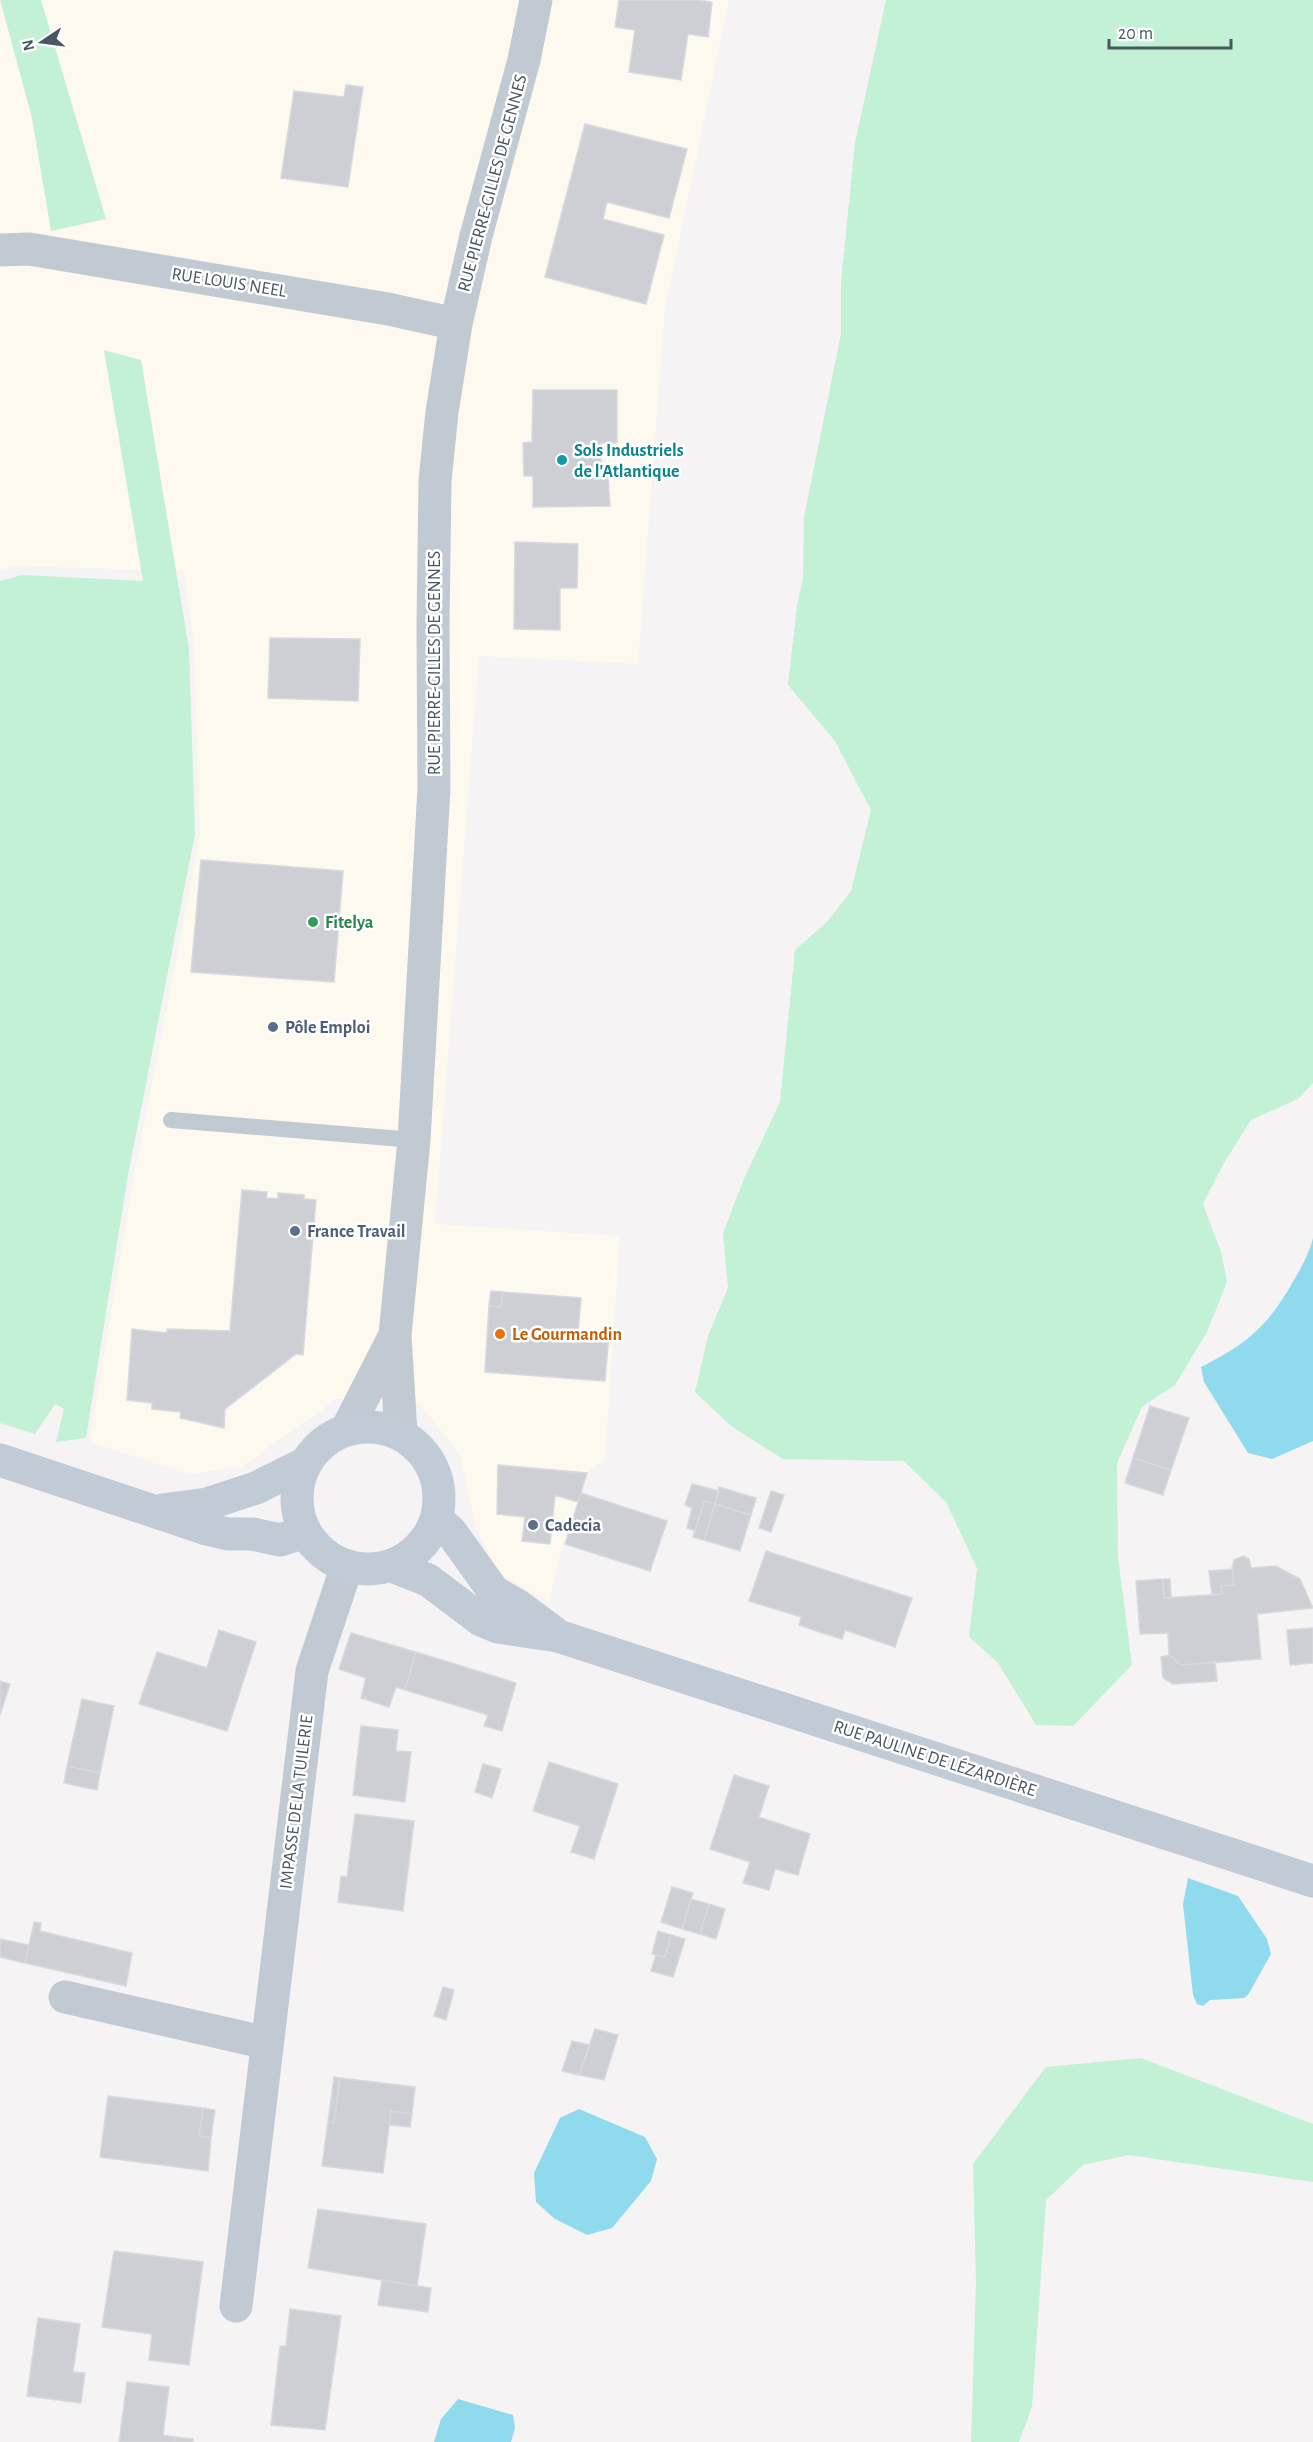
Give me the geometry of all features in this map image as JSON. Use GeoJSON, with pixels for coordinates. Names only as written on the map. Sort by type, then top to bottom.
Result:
{"type":"FeatureCollection","features":[{"type":"Feature","properties":{"kind":"main road"},"geometry":{"type":"LineString","coordinates":[[374,1426],[401,1434],[420,1449],[434,1470],[440,1494],[437,1518],[427,1539],[412,1555],[392,1566],[361,1570],[347,1566],[323,1553],[305,1532],[298,1509],[297,1485],[306,1463],[323,1442],[347,1429],[374,1426]]}},
{"type":"Feature","properties":{"kind":"main road"},"geometry":{"type":"LineString","coordinates":[[0,1460],[228,1534],[252,1534],[280,1540],[305,1532]]}},
{"type":"Feature","properties":{"kind":"main road"},"geometry":{"type":"LineString","coordinates":[[157,1511],[207,1504],[256,1488],[306,1463]]}},
{"type":"Feature","properties":{"kind":"main road","name":"RUE PAULINE DE LÉZARDIÈRE"},"geometry":{"type":"LineString","coordinates":[[437,1518],[451,1532],[494,1592],[517,1605],[558,1636]]}},
{"type":"Feature","properties":{"kind":"main road","name":"RUE PAULINE DE LÉZARDIÈRE"},"geometry":{"type":"LineString","coordinates":[[392,1566],[429,1580],[481,1620],[498,1627],[558,1636],[1313,1881]]}},
{"type":"Feature","properties":{"kind":"street","name":"RUE PIERRE-GILLES DE GENNES"},"geometry":{"type":"LineString","coordinates":[[401,1434],[395,1335],[414,1140],[434,788],[435,481],[442,411],[456,324],[476,236],[524,60],[536,0]]}},
{"type":"Feature","properties":{"kind":"street","name":"RUE LOUIS NEEL"},"geometry":{"type":"LineString","coordinates":[[0,250],[29,249],[367,305],[456,324]]}},
{"type":"Feature","properties":{"kind":"street","name":"RUE PIERRE-GILLES DE GENNES"},"geometry":{"type":"LineString","coordinates":[[347,1429],[395,1335]]}},
{"type":"Feature","properties":{"kind":"street","name":"IMPASSE DE LA TUILERIE"},"geometry":{"type":"LineString","coordinates":[[236,2306],[312,1671],[347,1566]]}},
{"type":"Feature","properties":{"kind":"street"},"geometry":{"type":"LineString","coordinates":[[65,1997],[267,2043]]}},
{"type":"Feature","properties":{"kind":"lane"},"geometry":{"type":"LineString","coordinates":[[171,1120],[414,1140]]}},
{"type":"Feature","properties":{"kind":"shaded area"},"geometry":{"type":"Polygon","coordinates":[[[0,0],[729,0],[665,309],[638,664],[479,656],[435,1224],[620,1236],[605,1461],[590,1468],[561,1550],[549,1602],[499,1573],[476,1528],[460,1455],[420,1404],[337,1399],[241,1467],[189,1474],[89,1442],[134,1176],[200,836],[194,646],[184,571],[16,566],[0,570],[0,0]]]}},
{"type":"Feature","properties":{"kind":"green space"},"geometry":{"type":"Polygon","coordinates":[[[0,0],[41,0],[106,219],[51,231],[32,118],[0,0]]]}},
{"type":"Feature","properties":{"kind":"green space"},"geometry":{"type":"Polygon","coordinates":[[[886,0],[1313,0],[1313,1083],[1298,1099],[1251,1120],[1224,1163],[1203,1204],[1221,1252],[1227,1282],[1207,1332],[1175,1385],[1142,1407],[1117,1463],[1118,1557],[1132,1665],[1073,1726],[1036,1725],[998,1663],[969,1637],[977,1568],[946,1502],[904,1461],[783,1459],[731,1426],[695,1392],[708,1336],[728,1288],[723,1233],[744,1179],[780,1102],[795,950],[827,922],[851,891],[871,810],[835,741],[788,685],[797,606],[803,578],[804,517],[841,334],[841,282],[855,143],[886,0]]]}},
{"type":"Feature","properties":{"kind":"green space"},"geometry":{"type":"Polygon","coordinates":[[[104,350],[141,360],[189,649],[195,834],[128,1175],[86,1438],[56,1442],[64,1409],[55,1404],[35,1434],[0,1423],[0,581],[22,575],[143,581],[104,350]]]}},
{"type":"Feature","properties":{"kind":"green space"},"geometry":{"type":"Polygon","coordinates":[[[1141,2058],[1313,2124],[1313,2182],[1129,2155],[1083,2165],[1046,2200],[1032,2407],[1019,2442],[971,2442],[976,2283],[973,2164],[1046,2067],[1141,2058]]]}},
{"type":"Feature","properties":{"kind":"water"},"geometry":{"type":"Polygon","coordinates":[[[1313,1238],[1313,1441],[1272,1459],[1248,1453],[1204,1382],[1201,1367],[1232,1350],[1266,1321],[1297,1275],[1313,1238]]]}},
{"type":"Feature","properties":{"kind":"water"},"geometry":{"type":"Polygon","coordinates":[[[1188,1878],[1238,1896],[1267,1939],[1271,1954],[1248,1995],[1244,1998],[1210,2000],[1203,2006],[1197,2004],[1193,1995],[1183,1904],[1188,1878]]]}},
{"type":"Feature","properties":{"kind":"water"},"geometry":{"type":"Polygon","coordinates":[[[579,2109],[645,2137],[657,2159],[651,2181],[612,2228],[587,2235],[555,2219],[536,2202],[534,2173],[560,2118],[579,2109]]]}},
{"type":"Feature","properties":{"kind":"water"},"geometry":{"type":"Polygon","coordinates":[[[458,2399],[513,2415],[515,2428],[511,2442],[434,2442],[441,2419],[458,2399]]]}},
{"type":"Feature","properties":{"kind":"building"},"geometry":{"type":"Polygon","coordinates":[[[619,0],[712,2],[708,37],[688,34],[681,80],[629,72],[635,30],[615,27],[619,0]]]}},
{"type":"Feature","properties":{"kind":"building"},"geometry":{"type":"Polygon","coordinates":[[[346,85],[363,87],[348,187],[281,178],[294,91],[344,97],[346,85]]]}},
{"type":"Feature","properties":{"kind":"building"},"geometry":{"type":"Polygon","coordinates":[[[585,124],[687,149],[669,218],[607,202],[603,219],[664,235],[646,304],[545,277],[585,124]]]}},
{"type":"Feature","properties":{"kind":"building","name":"Sols Industriels de l'Atlantique"},"geometry":{"type":"Polygon","coordinates":[[[533,390],[617,390],[617,443],[601,443],[601,476],[608,477],[610,506],[533,507],[533,476],[524,476],[523,443],[532,442],[533,390]]]}},
{"type":"Feature","properties":{"kind":"building"},"geometry":{"type":"Polygon","coordinates":[[[515,542],[578,544],[577,588],[560,588],[560,630],[514,629],[515,542]]]}},
{"type":"Feature","properties":{"kind":"building"},"geometry":{"type":"Polygon","coordinates":[[[270,638],[360,639],[358,701],[268,698],[270,638]]]}},
{"type":"Feature","properties":{"kind":"building"},"geometry":{"type":"Polygon","coordinates":[[[201,860],[343,871],[334,982],[191,972],[201,860]]]}},
{"type":"Feature","properties":{"kind":"building"},"geometry":{"type":"Polygon","coordinates":[[[242,1190],[267,1192],[266,1198],[278,1199],[278,1193],[304,1195],[304,1199],[316,1200],[303,1355],[296,1354],[225,1409],[224,1428],[180,1418],[181,1412],[152,1409],[152,1403],[127,1400],[132,1329],[167,1333],[167,1329],[230,1331],[242,1190]]]}},
{"type":"Feature","properties":{"kind":"building"},"geometry":{"type":"Polygon","coordinates":[[[491,1291],[503,1292],[501,1307],[489,1306],[491,1291]]]}},
{"type":"Feature","properties":{"kind":"building"},"geometry":{"type":"Polygon","coordinates":[[[503,1292],[581,1298],[578,1333],[609,1335],[605,1381],[485,1372],[489,1306],[501,1307],[503,1292]]]}},
{"type":"Feature","properties":{"kind":"building"},"geometry":{"type":"Polygon","coordinates":[[[1150,1406],[1189,1418],[1171,1470],[1133,1458],[1150,1406]]]}},
{"type":"Feature","properties":{"kind":"building"},"geometry":{"type":"Polygon","coordinates":[[[1133,1458],[1171,1470],[1163,1495],[1125,1483],[1133,1458]]]}},
{"type":"Feature","properties":{"kind":"building"},"geometry":{"type":"Polygon","coordinates":[[[498,1465],[587,1473],[578,1502],[555,1495],[550,1544],[522,1541],[525,1517],[497,1514],[498,1465]]]}},
{"type":"Feature","properties":{"kind":"building"},"geometry":{"type":"Polygon","coordinates":[[[692,1484],[719,1491],[715,1504],[704,1501],[695,1531],[687,1528],[692,1508],[685,1505],[692,1484]]]}},
{"type":"Feature","properties":{"kind":"building"},"geometry":{"type":"Polygon","coordinates":[[[719,1487],[756,1498],[751,1515],[715,1504],[719,1487]]]}},
{"type":"Feature","properties":{"kind":"building"},"geometry":{"type":"Polygon","coordinates":[[[771,1491],[784,1495],[771,1532],[759,1528],[771,1491]]]}},
{"type":"Feature","properties":{"kind":"building"},"geometry":{"type":"Polygon","coordinates":[[[581,1493],[667,1521],[650,1571],[565,1544],[581,1493]]]}},
{"type":"Feature","properties":{"kind":"building"},"geometry":{"type":"Polygon","coordinates":[[[704,1501],[715,1504],[704,1540],[693,1537],[704,1501]]]}},
{"type":"Feature","properties":{"kind":"building"},"geometry":{"type":"Polygon","coordinates":[[[715,1504],[751,1515],[740,1551],[704,1540],[715,1504]]]}},
{"type":"Feature","properties":{"kind":"building"},"geometry":{"type":"Polygon","coordinates":[[[766,1551],[912,1598],[895,1647],[845,1630],[842,1639],[819,1632],[799,1625],[801,1617],[749,1601],[766,1551]]]}},
{"type":"Feature","properties":{"kind":"building"},"geometry":{"type":"Polygon","coordinates":[[[1243,1556],[1249,1559],[1251,1568],[1276,1566],[1300,1579],[1313,1608],[1257,1614],[1261,1659],[1181,1665],[1169,1655],[1168,1633],[1140,1634],[1136,1581],[1163,1579],[1164,1598],[1222,1594],[1221,1586],[1234,1585],[1232,1568],[1234,1560],[1243,1556]]]}},
{"type":"Feature","properties":{"kind":"building"},"geometry":{"type":"Polygon","coordinates":[[[1232,1569],[1234,1585],[1221,1586],[1222,1594],[1212,1595],[1209,1571],[1232,1569]]]}},
{"type":"Feature","properties":{"kind":"building"},"geometry":{"type":"Polygon","coordinates":[[[1163,1579],[1170,1579],[1171,1598],[1164,1598],[1163,1579]]]}},
{"type":"Feature","properties":{"kind":"building"},"geometry":{"type":"Polygon","coordinates":[[[1313,1628],[1313,1663],[1290,1665],[1287,1630],[1313,1628]]]}},
{"type":"Feature","properties":{"kind":"building"},"geometry":{"type":"Polygon","coordinates":[[[219,1630],[256,1642],[227,1731],[139,1704],[157,1652],[207,1668],[219,1630]]]}},
{"type":"Feature","properties":{"kind":"building"},"geometry":{"type":"Polygon","coordinates":[[[351,1633],[416,1652],[405,1690],[396,1687],[389,1707],[361,1698],[366,1678],[339,1669],[351,1633]]]}},
{"type":"Feature","properties":{"kind":"building"},"geometry":{"type":"Polygon","coordinates":[[[416,1652],[516,1683],[502,1731],[484,1726],[488,1715],[405,1690],[416,1652]]]}},
{"type":"Feature","properties":{"kind":"building"},"geometry":{"type":"Polygon","coordinates":[[[1169,1655],[1181,1665],[1215,1662],[1217,1681],[1173,1684],[1163,1678],[1161,1657],[1169,1655]]]}},
{"type":"Feature","properties":{"kind":"building"},"geometry":{"type":"Polygon","coordinates":[[[0,1681],[10,1684],[0,1715],[0,1681]]]}},
{"type":"Feature","properties":{"kind":"building"},"geometry":{"type":"Polygon","coordinates":[[[82,1699],[114,1706],[100,1773],[67,1766],[82,1699]]]}},
{"type":"Feature","properties":{"kind":"building"},"geometry":{"type":"Polygon","coordinates":[[[361,1726],[398,1730],[396,1751],[411,1752],[405,1802],[353,1795],[361,1726]]]}},
{"type":"Feature","properties":{"kind":"building"},"geometry":{"type":"Polygon","coordinates":[[[549,1762],[618,1784],[594,1859],[571,1852],[580,1826],[533,1811],[549,1762]]]}},
{"type":"Feature","properties":{"kind":"building"},"geometry":{"type":"Polygon","coordinates":[[[483,1764],[501,1769],[492,1798],[475,1792],[483,1764]]]}},
{"type":"Feature","properties":{"kind":"building"},"geometry":{"type":"Polygon","coordinates":[[[67,1766],[100,1773],[97,1790],[64,1783],[67,1766]]]}},
{"type":"Feature","properties":{"kind":"building"},"geometry":{"type":"Polygon","coordinates":[[[734,1775],[769,1786],[759,1817],[810,1834],[798,1875],[775,1869],[769,1890],[743,1883],[750,1862],[710,1849],[734,1775]]]}},
{"type":"Feature","properties":{"kind":"building"},"geometry":{"type":"Polygon","coordinates":[[[355,1814],[414,1821],[403,1911],[338,1902],[341,1876],[347,1877],[355,1814]]]}},
{"type":"Feature","properties":{"kind":"building"},"geometry":{"type":"Polygon","coordinates":[[[672,1887],[693,1893],[682,1929],[661,1922],[672,1887]]]}},
{"type":"Feature","properties":{"kind":"building"},"geometry":{"type":"Polygon","coordinates":[[[691,1899],[709,1904],[700,1934],[682,1929],[691,1899]]]}},
{"type":"Feature","properties":{"kind":"building"},"geometry":{"type":"Polygon","coordinates":[[[709,1904],[725,1909],[716,1939],[700,1934],[709,1904]]]}},
{"type":"Feature","properties":{"kind":"building"},"geometry":{"type":"Polygon","coordinates":[[[34,1922],[41,1923],[40,1931],[132,1953],[126,1986],[25,1963],[34,1922]]]}},
{"type":"Feature","properties":{"kind":"building"},"geometry":{"type":"Polygon","coordinates":[[[658,1931],[671,1935],[665,1957],[652,1954],[658,1931]]]}},
{"type":"Feature","properties":{"kind":"building"},"geometry":{"type":"Polygon","coordinates":[[[671,1935],[685,1939],[673,1977],[651,1971],[656,1955],[665,1957],[671,1935]]]}},
{"type":"Feature","properties":{"kind":"building"},"geometry":{"type":"Polygon","coordinates":[[[0,1939],[29,1945],[25,1963],[0,1957],[0,1939]]]}},
{"type":"Feature","properties":{"kind":"building"},"geometry":{"type":"Polygon","coordinates":[[[443,1987],[454,1990],[446,2020],[434,2016],[443,1987]]]}},
{"type":"Feature","properties":{"kind":"building"},"geometry":{"type":"Polygon","coordinates":[[[595,2029],[618,2035],[604,2080],[579,2075],[595,2029]]]}},
{"type":"Feature","properties":{"kind":"building"},"geometry":{"type":"Polygon","coordinates":[[[572,2041],[590,2045],[579,2075],[562,2071],[572,2041]]]}},
{"type":"Feature","properties":{"kind":"building"},"geometry":{"type":"Polygon","coordinates":[[[334,2077],[340,2078],[334,2123],[328,2122],[334,2077]]]}},
{"type":"Feature","properties":{"kind":"building"},"geometry":{"type":"Polygon","coordinates":[[[340,2078],[415,2087],[412,2114],[391,2111],[383,2173],[322,2166],[328,2122],[334,2123],[340,2078]]]}},
{"type":"Feature","properties":{"kind":"building"},"geometry":{"type":"Polygon","coordinates":[[[108,2096],[203,2108],[199,2136],[211,2138],[208,2171],[100,2157],[108,2096]]]}},
{"type":"Feature","properties":{"kind":"building"},"geometry":{"type":"Polygon","coordinates":[[[203,2108],[215,2110],[211,2138],[199,2136],[203,2108]]]}},
{"type":"Feature","properties":{"kind":"building"},"geometry":{"type":"Polygon","coordinates":[[[391,2111],[412,2114],[410,2127],[389,2125],[391,2111]]]}},
{"type":"Feature","properties":{"kind":"building"},"geometry":{"type":"Polygon","coordinates":[[[318,2209],[426,2224],[417,2286],[308,2268],[318,2209]]]}},
{"type":"Feature","properties":{"kind":"building"},"geometry":{"type":"Polygon","coordinates":[[[114,2251],[203,2262],[189,2365],[149,2360],[152,2334],[102,2327],[114,2251]]]}},
{"type":"Feature","properties":{"kind":"building"},"geometry":{"type":"Polygon","coordinates":[[[382,2280],[431,2288],[428,2312],[378,2305],[382,2280]]]}},
{"type":"Feature","properties":{"kind":"building"},"geometry":{"type":"Polygon","coordinates":[[[290,2309],[341,2316],[325,2430],[271,2425],[280,2346],[286,2346],[290,2309]]]}},
{"type":"Feature","properties":{"kind":"building"},"geometry":{"type":"Polygon","coordinates":[[[38,2318],[80,2324],[73,2372],[85,2373],[81,2403],[27,2396],[38,2318]]]}},
{"type":"Feature","properties":{"kind":"building"},"geometry":{"type":"Polygon","coordinates":[[[127,2382],[169,2387],[163,2435],[175,2437],[174,2442],[119,2442],[127,2382]]]}},
{"type":"Feature","properties":{"kind":"building"},"geometry":{"type":"Polygon","coordinates":[[[175,2437],[193,2439],[193,2442],[174,2442],[175,2437]]]}},
{"type":"Feature","properties":{"kind":"place","name":"Sols Industriels de l'Atlantique"},"geometry":{"type":"Point","coordinates":[562,460]}},
{"type":"Feature","properties":{"kind":"place","name":"Fitelya"},"geometry":{"type":"Point","coordinates":[313,922]}},
{"type":"Feature","properties":{"kind":"place","name":"Pôle Emploi"},"geometry":{"type":"Point","coordinates":[273,1027]}},
{"type":"Feature","properties":{"kind":"place","name":"France Travail"},"geometry":{"type":"Point","coordinates":[295,1231]}},
{"type":"Feature","properties":{"kind":"place","name":"Le Gourmandin"},"geometry":{"type":"Point","coordinates":[500,1334]}},
{"type":"Feature","properties":{"kind":"place","name":"Cadecia"},"geometry":{"type":"Point","coordinates":[533,1525]}}]}
